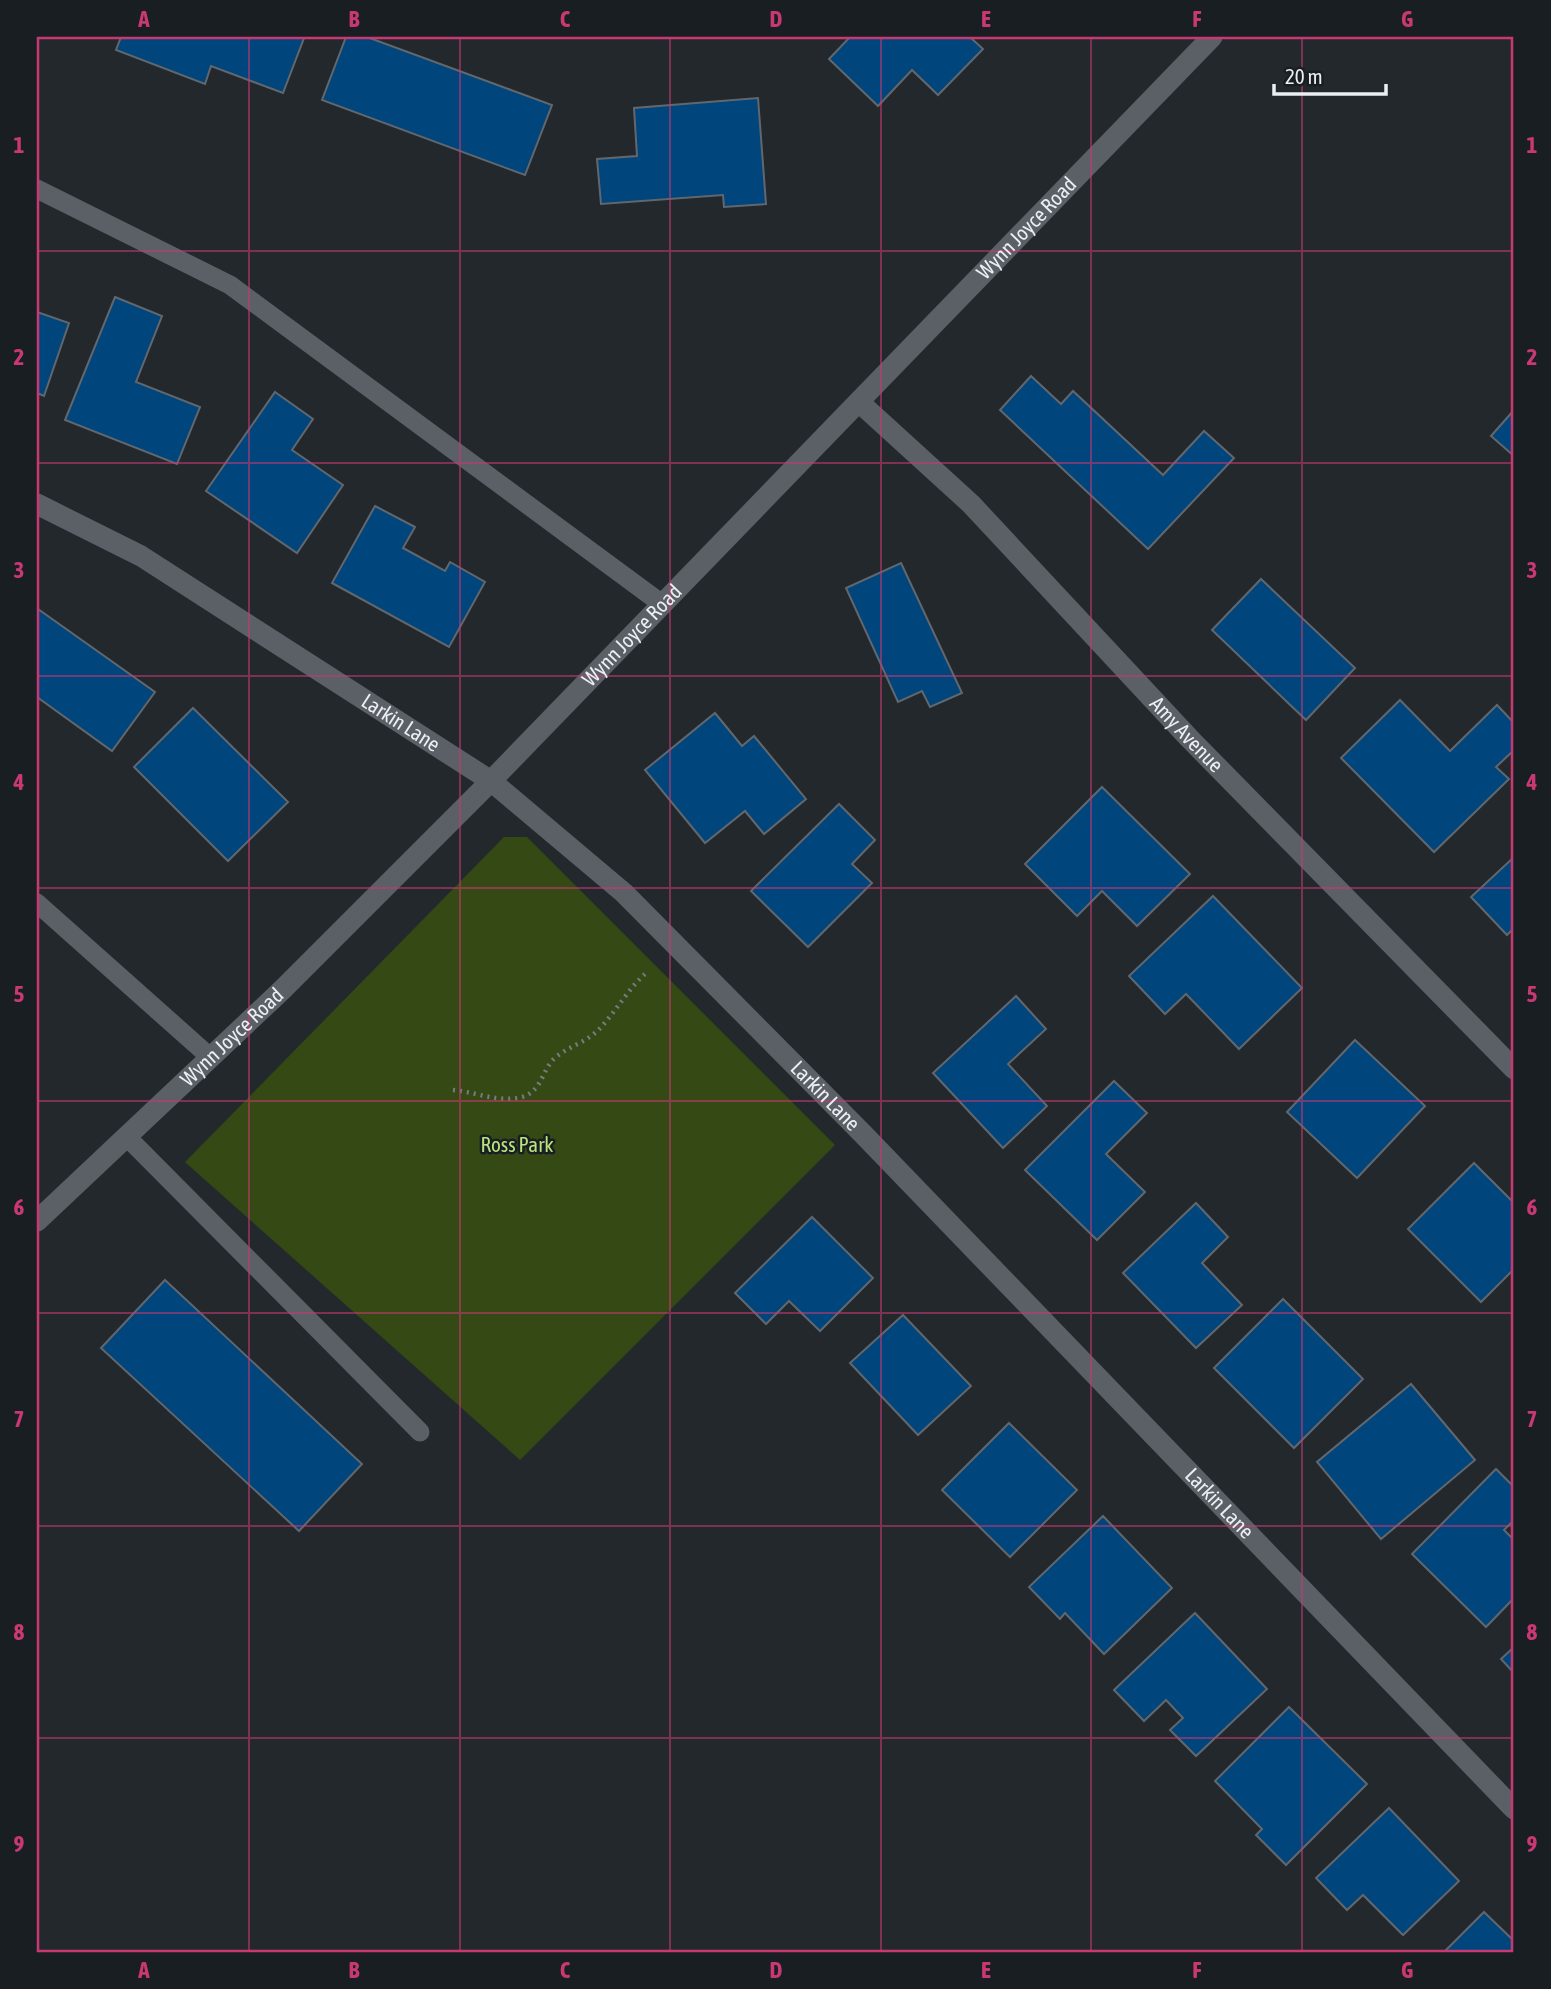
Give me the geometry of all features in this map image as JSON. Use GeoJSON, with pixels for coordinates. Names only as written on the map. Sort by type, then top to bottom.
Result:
{"type":"FeatureCollection","features":[{"type":"Feature","properties":{"kind":"street","name":"Wynn Joyce Road"},"geometry":{"type":"LineString","coordinates":[[37,1221],[291,981],[491,781],[1212,37]]}},
{"type":"Feature","properties":{"kind":"street","name":"Amy Avenue"},"geometry":{"type":"LineString","coordinates":[[859,402],[971,504],[1189,738],[1514,1069]]}},
{"type":"Feature","properties":{"kind":"street","name":"Larkin Lane"},"geometry":{"type":"LineString","coordinates":[[37,504],[141,556],[491,781],[624,893],[863,1134],[1514,1809]]}},
{"type":"Feature","properties":{"kind":"lane"},"geometry":{"type":"LineString","coordinates":[[37,189],[230,285],[662,604]]}},
{"type":"Feature","properties":{"kind":"lane"},"geometry":{"type":"LineString","coordinates":[[37,903],[210,1057]]}},
{"type":"Feature","properties":{"kind":"lane"},"geometry":{"type":"LineString","coordinates":[[126,1136],[420,1432]]}},
{"type":"Feature","properties":{"kind":"path"},"geometry":{"type":"LineString","coordinates":[[453,1090],[469,1091],[494,1099],[526,1096],[540,1085],[554,1059],[587,1041],[594,1034],[646,972]]}},
{"type":"Feature","properties":{"kind":"green space","name":"Ross Park"},"geometry":{"type":"Polygon","coordinates":[[[504,837],[527,837],[835,1145],[520,1460],[185,1162],[504,837]]]}},
{"type":"Feature","properties":{"kind":"building"},"geometry":{"type":"Polygon","coordinates":[[[121,37],[304,38],[283,93],[211,66],[205,84],[116,50],[121,37]]]}},
{"type":"Feature","properties":{"kind":"building"},"geometry":{"type":"Polygon","coordinates":[[[346,37],[367,37],[552,105],[525,175],[322,100],[346,37]]]}},
{"type":"Feature","properties":{"kind":"building"},"geometry":{"type":"Polygon","coordinates":[[[850,37],[970,37],[983,49],[938,95],[912,70],[878,106],[829,59],[850,37]]]}},
{"type":"Feature","properties":{"kind":"building"},"geometry":{"type":"Polygon","coordinates":[[[758,98],[766,204],[724,207],[723,195],[601,204],[597,159],[637,156],[634,108],[758,98]]]}},
{"type":"Feature","properties":{"kind":"building"},"geometry":{"type":"Polygon","coordinates":[[[115,297],[162,316],[136,382],[200,407],[177,464],[65,420],[115,297]]]}},
{"type":"Feature","properties":{"kind":"building"},"geometry":{"type":"Polygon","coordinates":[[[37,312],[69,323],[44,396],[37,393],[37,312]]]}},
{"type":"Feature","properties":{"kind":"building"},"geometry":{"type":"Polygon","coordinates":[[[1031,376],[1061,404],[1073,391],[1163,475],[1204,431],[1234,458],[1148,549],[1000,410],[1031,376]]]}},
{"type":"Feature","properties":{"kind":"building"},"geometry":{"type":"Polygon","coordinates":[[[275,392],[313,419],[292,450],[343,485],[297,553],[206,491],[275,392]]]}},
{"type":"Feature","properties":{"kind":"building"},"geometry":{"type":"Polygon","coordinates":[[[1514,410],[1514,456],[1491,436],[1514,410]]]}},
{"type":"Feature","properties":{"kind":"building"},"geometry":{"type":"Polygon","coordinates":[[[375,506],[415,527],[403,548],[445,571],[450,562],[485,582],[449,647],[332,583],[375,506]]]}},
{"type":"Feature","properties":{"kind":"building"},"geometry":{"type":"Polygon","coordinates":[[[901,563],[962,693],[930,707],[922,691],[898,702],[846,588],[901,563]]]}},
{"type":"Feature","properties":{"kind":"building"},"geometry":{"type":"Polygon","coordinates":[[[1261,579],[1355,668],[1306,720],[1212,630],[1261,579]]]}},
{"type":"Feature","properties":{"kind":"building"},"geometry":{"type":"Polygon","coordinates":[[[38,609],[155,692],[112,751],[37,697],[38,609]]]}},
{"type":"Feature","properties":{"kind":"building"},"geometry":{"type":"Polygon","coordinates":[[[1400,700],[1450,751],[1497,705],[1514,723],[1514,750],[1496,767],[1509,779],[1434,852],[1341,758],[1400,700]]]}},
{"type":"Feature","properties":{"kind":"building"},"geometry":{"type":"Polygon","coordinates":[[[193,708],[288,802],[228,861],[134,767],[193,708]]]}},
{"type":"Feature","properties":{"kind":"building"},"geometry":{"type":"Polygon","coordinates":[[[715,713],[742,746],[754,736],[806,799],[764,834],[745,811],[705,843],[645,770],[715,713]]]}},
{"type":"Feature","properties":{"kind":"building"},"geometry":{"type":"Polygon","coordinates":[[[1102,787],[1190,874],[1137,926],[1102,891],[1077,916],[1025,864],[1102,787]]]}},
{"type":"Feature","properties":{"kind":"building"},"geometry":{"type":"Polygon","coordinates":[[[839,804],[875,840],[852,864],[872,883],[808,947],[751,891],[839,804]]]}},
{"type":"Feature","properties":{"kind":"building"},"geometry":{"type":"Polygon","coordinates":[[[1514,857],[1514,928],[1507,935],[1471,897],[1514,857]]]}},
{"type":"Feature","properties":{"kind":"building"},"geometry":{"type":"Polygon","coordinates":[[[1213,896],[1302,988],[1239,1049],[1186,994],[1165,1014],[1129,976],[1213,896]]]}},
{"type":"Feature","properties":{"kind":"building"},"geometry":{"type":"Polygon","coordinates":[[[1016,996],[1046,1029],[1008,1064],[1047,1106],[1003,1148],[933,1073],[1016,996]]]}},
{"type":"Feature","properties":{"kind":"building"},"geometry":{"type":"Polygon","coordinates":[[[1355,1040],[1425,1106],[1357,1178],[1287,1112],[1355,1040]]]}},
{"type":"Feature","properties":{"kind":"building"},"geometry":{"type":"Polygon","coordinates":[[[1114,1081],[1147,1113],[1106,1154],[1145,1192],[1097,1240],[1025,1170],[1114,1081]]]}},
{"type":"Feature","properties":{"kind":"building"},"geometry":{"type":"Polygon","coordinates":[[[1474,1163],[1514,1203],[1514,1269],[1481,1302],[1408,1229],[1474,1163]]]}},
{"type":"Feature","properties":{"kind":"building"},"geometry":{"type":"Polygon","coordinates":[[[1196,1203],[1228,1237],[1202,1263],[1242,1305],[1196,1348],[1123,1273],[1196,1203]]]}},
{"type":"Feature","properties":{"kind":"building"},"geometry":{"type":"Polygon","coordinates":[[[812,1217],[873,1278],[820,1331],[789,1301],[766,1324],[735,1293],[812,1217]]]}},
{"type":"Feature","properties":{"kind":"building"},"geometry":{"type":"Polygon","coordinates":[[[165,1280],[362,1464],[299,1531],[101,1348],[165,1280]]]}},
{"type":"Feature","properties":{"kind":"building"},"geometry":{"type":"Polygon","coordinates":[[[1283,1299],[1363,1379],[1294,1448],[1214,1368],[1283,1299]]]}},
{"type":"Feature","properties":{"kind":"building"},"geometry":{"type":"Polygon","coordinates":[[[903,1315],[971,1386],[918,1435],[850,1363],[903,1315]]]}},
{"type":"Feature","properties":{"kind":"building"},"geometry":{"type":"Polygon","coordinates":[[[1411,1384],[1475,1460],[1381,1539],[1317,1462],[1411,1384]]]}},
{"type":"Feature","properties":{"kind":"building"},"geometry":{"type":"Polygon","coordinates":[[[1009,1423],[1077,1490],[1010,1557],[942,1490],[1009,1423]]]}},
{"type":"Feature","properties":{"kind":"building"},"geometry":{"type":"Polygon","coordinates":[[[1496,1469],[1514,1487],[1514,1520],[1504,1530],[1514,1540],[1514,1598],[1486,1627],[1412,1554],[1496,1469]]]}},
{"type":"Feature","properties":{"kind":"building"},"geometry":{"type":"Polygon","coordinates":[[[1103,1516],[1172,1588],[1104,1654],[1065,1613],[1060,1619],[1029,1587],[1103,1516]]]}},
{"type":"Feature","properties":{"kind":"building"},"geometry":{"type":"Polygon","coordinates":[[[1195,1613],[1267,1689],[1196,1756],[1170,1730],[1183,1718],[1166,1700],[1144,1721],[1114,1690],[1195,1613]]]}},
{"type":"Feature","properties":{"kind":"building"},"geometry":{"type":"Polygon","coordinates":[[[1514,1647],[1514,1673],[1501,1659],[1514,1647]]]}},
{"type":"Feature","properties":{"kind":"building"},"geometry":{"type":"Polygon","coordinates":[[[1289,1707],[1367,1784],[1286,1865],[1256,1835],[1262,1829],[1215,1781],[1289,1707]]]}},
{"type":"Feature","properties":{"kind":"building"},"geometry":{"type":"Polygon","coordinates":[[[1389,1808],[1459,1881],[1403,1935],[1363,1895],[1347,1910],[1316,1878],[1389,1808]]]}},
{"type":"Feature","properties":{"kind":"building"},"geometry":{"type":"Polygon","coordinates":[[[1484,1912],[1514,1941],[1514,1952],[1444,1952],[1484,1912]]]}}]}
